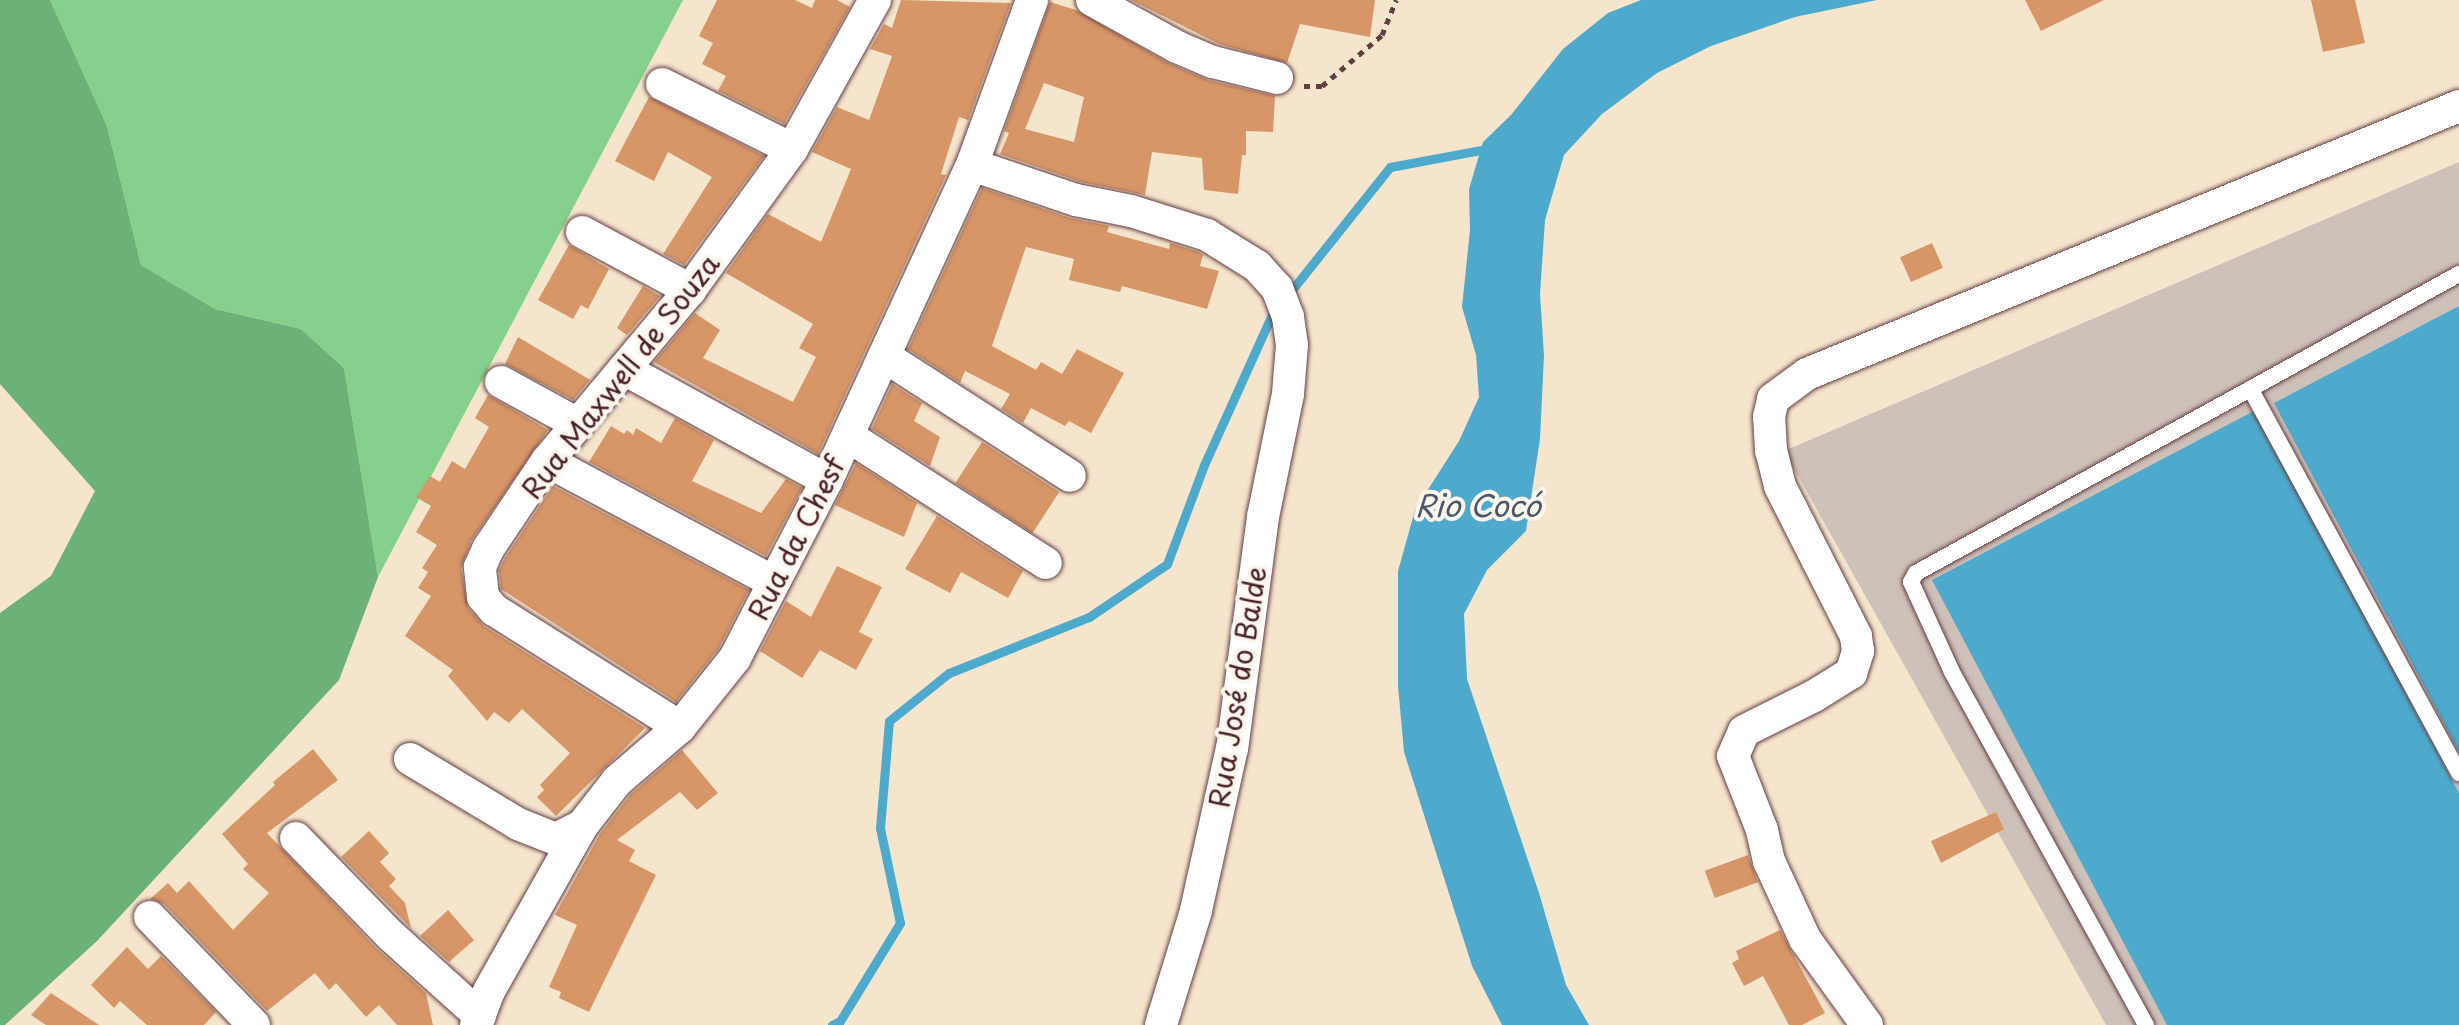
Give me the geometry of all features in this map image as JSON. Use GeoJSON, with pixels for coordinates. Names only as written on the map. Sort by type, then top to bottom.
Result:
{"type":"FeatureCollection","features":[{"type":"Feature","properties":{"kind":"street","name":"Rua Maxwell de Souza"},"geometry":{"type":"LineString","coordinates":[[680,727],[513,624],[483,597],[480,567],[488,549],[547,461],[690,290],[792,149],[874,0]]}},
{"type":"Feature","properties":{"kind":"street","name":"Rua da Chesf"},"geometry":{"type":"LineString","coordinates":[[478,1020],[489,991],[582,826],[617,781],[680,727],[735,658],[827,480],[972,165],[1032,0]]}},
{"type":"Feature","properties":{"kind":"street"},"geometry":{"type":"LineString","coordinates":[[1092,0],[1177,47],[1213,62],[1277,78]]}},
{"type":"Feature","properties":{"kind":"street"},"geometry":{"type":"LineString","coordinates":[[662,84],[792,149]]}},
{"type":"Feature","properties":{"kind":"street"},"geometry":{"type":"LineString","coordinates":[[1867,1025],[1805,939],[1769,861],[1762,830],[1733,756],[1744,731],[1814,696],[1851,673],[1858,651],[1856,636],[1780,486],[1771,451],[1769,417],[1773,399],[1807,374],[2459,106]]}},
{"type":"Feature","properties":{"kind":"street","name":"Rua José do Balde"},"geometry":{"type":"LineString","coordinates":[[972,165],[1076,200],[1131,211],[1207,235],[1257,266],[1277,288],[1288,317],[1292,345],[1288,394],[1263,517],[1232,748],[1196,911],[1167,1017]]}},
{"type":"Feature","properties":{"kind":"street"},"geometry":{"type":"LineString","coordinates":[[582,232],[690,290]]}},
{"type":"Feature","properties":{"kind":"street"},"geometry":{"type":"LineString","coordinates":[[884,356],[1070,476]]}},
{"type":"Feature","properties":{"kind":"street"},"geometry":{"type":"LineString","coordinates":[[624,369],[827,480]]}},
{"type":"Feature","properties":{"kind":"street"},"geometry":{"type":"LineString","coordinates":[[501,382],[576,423]]}},
{"type":"Feature","properties":{"kind":"street"},"geometry":{"type":"LineString","coordinates":[[848,436],[1046,563]]}},
{"type":"Feature","properties":{"kind":"street"},"geometry":{"type":"LineString","coordinates":[[547,461],[774,582]]}},
{"type":"Feature","properties":{"kind":"street"},"geometry":{"type":"LineString","coordinates":[[410,759],[518,824],[556,839],[582,826]]}},
{"type":"Feature","properties":{"kind":"street"},"geometry":{"type":"LineString","coordinates":[[296,838],[478,1020]]}},
{"type":"Feature","properties":{"kind":"street"},"geometry":{"type":"LineString","coordinates":[[150,917],[254,1025]]}},
{"type":"Feature","properties":{"kind":"lane"},"geometry":{"type":"LineString","coordinates":[[2146,1025],[1952,672],[1911,582],[1916,573],[2459,274]]}},
{"type":"Feature","properties":{"kind":"lane"},"geometry":{"type":"LineString","coordinates":[[2251,390],[2459,773]]}},
{"type":"Feature","properties":{"kind":"path"},"geometry":{"type":"LineString","coordinates":[[1277,78],[1307,86],[1322,86],[1382,35],[1396,0]]}},
{"type":"Feature","properties":{"kind":"shaded area"},"geometry":{"type":"Polygon","coordinates":[[[2459,162],[2459,1025],[2106,1025],[1784,451],[2459,162]]]}},
{"type":"Feature","properties":{"kind":"green space"},"geometry":{"type":"Polygon","coordinates":[[[0,0],[50,0],[107,126],[141,265],[215,309],[301,329],[344,368],[378,577],[339,680],[97,941],[5,1025],[0,1025],[0,613],[51,576],[95,491],[0,384],[0,0]]]}},
{"type":"Feature","properties":{"kind":"green space"},"geometry":{"type":"Polygon","coordinates":[[[50,0],[683,0],[378,577],[344,368],[301,329],[215,309],[141,265],[107,126],[50,0]]]}},
{"type":"Feature","properties":{"kind":"water","name":"Rio Cocó"},"geometry":{"type":"Polygon","coordinates":[[[1641,0],[1877,0],[1795,17],[1711,46],[1657,73],[1602,114],[1564,155],[1545,220],[1540,294],[1544,355],[1540,439],[1526,531],[1487,570],[1464,614],[1467,679],[1539,893],[1566,985],[1589,1025],[1502,1025],[1472,966],[1404,752],[1398,686],[1398,571],[1415,510],[1459,441],[1479,397],[1476,355],[1462,307],[1470,230],[1469,189],[1483,142],[1511,115],[1563,49],[1608,13],[1641,0]]]}},
{"type":"Feature","properties":{"kind":"water"},"geometry":{"type":"Polygon","coordinates":[[[2459,306],[2459,752],[2274,403],[2459,306]]]}},
{"type":"Feature","properties":{"kind":"water"},"geometry":{"type":"Polygon","coordinates":[[[2256,410],[2459,793],[2459,1025],[2167,1025],[1932,580],[2256,410]]]}},
{"type":"Feature","properties":{"kind":"building"},"geometry":{"type":"Polygon","coordinates":[[[717,0],[795,0],[812,8],[815,0],[837,0],[850,7],[784,124],[718,91],[726,76],[702,64],[713,43],[699,36],[717,0]]]}},
{"type":"Feature","properties":{"kind":"building"},"geometry":{"type":"Polygon","coordinates":[[[901,0],[1011,3],[968,120],[959,117],[941,174],[946,175],[818,454],[654,362],[695,313],[720,330],[703,358],[793,402],[816,357],[799,348],[813,324],[726,273],[768,214],[821,242],[851,169],[812,152],[837,107],[869,120],[892,56],[870,49],[884,24],[892,28],[901,0]]]}},
{"type":"Feature","properties":{"kind":"building"},"geometry":{"type":"Polygon","coordinates":[[[1131,0],[1375,0],[1370,37],[1300,24],[1287,63],[1219,44],[1131,0]]]}},
{"type":"Feature","properties":{"kind":"building"},"geometry":{"type":"Polygon","coordinates":[[[2025,0],[2104,0],[2041,31],[2025,0]]]}},
{"type":"Feature","properties":{"kind":"building"},"geometry":{"type":"Polygon","coordinates":[[[2311,0],[2355,0],[2365,43],[2323,52],[2311,0]]]}},
{"type":"Feature","properties":{"kind":"building"},"geometry":{"type":"Polygon","coordinates":[[[1050,2],[1076,10],[1170,64],[1208,80],[1275,96],[1273,132],[1246,131],[1246,155],[1242,155],[1238,194],[1204,190],[1202,158],[1152,152],[1145,195],[1081,182],[1000,154],[1009,133],[1004,131],[1050,2]],[[1044,83],[1025,129],[1074,142],[1084,97],[1044,83]]]}},
{"type":"Feature","properties":{"kind":"building"},"geometry":{"type":"Polygon","coordinates":[[[649,97],[764,156],[684,265],[663,254],[712,177],[668,152],[654,181],[615,161],[649,97]]]}},
{"type":"Feature","properties":{"kind":"building"},"geometry":{"type":"Polygon","coordinates":[[[982,188],[1070,218],[1109,226],[1107,232],[1169,249],[1170,243],[1199,252],[1203,255],[1200,266],[1219,271],[1207,309],[1122,286],[1120,292],[1069,280],[1074,259],[1026,247],[992,346],[1036,370],[1041,362],[1062,374],[1077,349],[1124,373],[1091,433],[1069,421],[1065,426],[1031,408],[1023,423],[1001,409],[1010,394],[965,371],[960,383],[908,349],[982,188]]]}},
{"type":"Feature","properties":{"kind":"building"},"geometry":{"type":"Polygon","coordinates":[[[1932,243],[1943,268],[1911,282],[1900,257],[1932,243]]]}},
{"type":"Feature","properties":{"kind":"building"},"geometry":{"type":"Polygon","coordinates":[[[569,245],[609,269],[588,309],[581,305],[573,319],[538,300],[569,245]]]}},
{"type":"Feature","properties":{"kind":"building"},"geometry":{"type":"Polygon","coordinates":[[[643,286],[660,296],[627,335],[617,328],[643,286]]]}},
{"type":"Feature","properties":{"kind":"building"},"geometry":{"type":"Polygon","coordinates":[[[518,337],[590,380],[573,400],[505,364],[518,337]]]}},
{"type":"Feature","properties":{"kind":"building"},"geometry":{"type":"Polygon","coordinates":[[[892,384],[922,403],[914,421],[940,437],[930,466],[872,429],[892,384]]]}},
{"type":"Feature","properties":{"kind":"building"},"geometry":{"type":"Polygon","coordinates":[[[488,395],[548,430],[471,541],[461,568],[468,608],[484,626],[645,728],[556,816],[537,797],[544,790],[540,785],[570,753],[522,709],[509,723],[494,712],[487,721],[448,676],[453,670],[405,636],[431,596],[418,588],[428,572],[422,568],[437,545],[416,532],[431,506],[416,497],[430,476],[440,482],[452,461],[465,469],[489,427],[475,418],[488,395]]]}},
{"type":"Feature","properties":{"kind":"building"},"geometry":{"type":"Polygon","coordinates":[[[675,418],[714,440],[692,481],[761,513],[786,479],[802,488],[766,556],[589,462],[611,426],[624,434],[627,430],[633,435],[636,428],[661,443],[675,418]]]}},
{"type":"Feature","properties":{"kind":"building"},"geometry":{"type":"Polygon","coordinates":[[[982,442],[1059,492],[1032,533],[955,483],[982,442]]]}},
{"type":"Feature","properties":{"kind":"building"},"geometry":{"type":"Polygon","coordinates":[[[856,463],[917,503],[904,537],[835,505],[856,463]]]}},
{"type":"Feature","properties":{"kind":"building"},"geometry":{"type":"Polygon","coordinates":[[[553,486],[749,590],[719,648],[676,702],[501,589],[499,570],[505,558],[553,486]]]}},
{"type":"Feature","properties":{"kind":"building"},"geometry":{"type":"Polygon","coordinates":[[[937,516],[1023,571],[1008,598],[961,572],[950,593],[905,569],[937,516]]]}},
{"type":"Feature","properties":{"kind":"building"},"geometry":{"type":"Polygon","coordinates":[[[837,566],[882,587],[859,632],[873,639],[856,670],[820,650],[802,678],[760,651],[786,601],[811,617],[837,566]]]}},
{"type":"Feature","properties":{"kind":"building"},"geometry":{"type":"Polygon","coordinates":[[[313,749],[338,780],[267,833],[376,948],[426,993],[433,1025],[397,1025],[379,1005],[366,1017],[336,983],[329,990],[315,973],[267,1011],[164,904],[150,899],[168,883],[177,893],[189,881],[233,930],[269,893],[243,869],[248,864],[222,834],[275,785],[273,782],[313,749]]]}},
{"type":"Feature","properties":{"kind":"building"},"geometry":{"type":"Polygon","coordinates":[[[682,750],[718,793],[697,810],[680,792],[617,840],[635,850],[629,861],[656,875],[589,1012],[559,998],[561,992],[549,987],[577,925],[555,915],[600,834],[631,794],[682,750]]]}},
{"type":"Feature","properties":{"kind":"building"},"geometry":{"type":"Polygon","coordinates":[[[1996,812],[2004,829],[1941,863],[1931,841],[1996,812]]]}},
{"type":"Feature","properties":{"kind":"building"},"geometry":{"type":"Polygon","coordinates":[[[369,831],[389,853],[380,862],[396,879],[389,886],[405,903],[411,928],[341,857],[369,831]]]}},
{"type":"Feature","properties":{"kind":"building"},"geometry":{"type":"Polygon","coordinates":[[[1748,855],[1758,882],[1715,898],[1705,871],[1748,855]]]}},
{"type":"Feature","properties":{"kind":"building"},"geometry":{"type":"Polygon","coordinates":[[[448,910],[474,940],[449,962],[420,936],[448,910]]]}},
{"type":"Feature","properties":{"kind":"building"},"geometry":{"type":"Polygon","coordinates":[[[1780,930],[1825,1013],[1802,1025],[1789,1025],[1763,976],[1744,986],[1732,963],[1739,959],[1736,951],[1780,930]]]}},
{"type":"Feature","properties":{"kind":"building"},"geometry":{"type":"Polygon","coordinates":[[[127,947],[148,969],[161,956],[216,1012],[204,1025],[147,1025],[120,1001],[114,1008],[91,985],[127,947]]]}},
{"type":"Feature","properties":{"kind":"building"},"geometry":{"type":"Polygon","coordinates":[[[51,993],[99,1025],[46,1025],[31,1015],[51,993]]]}},
{"type":"Feature","properties":{"kind":"waterway"},"geometry":{"type":"LineString","coordinates":[[1287,296],[1390,167],[1492,148]]}},
{"type":"Feature","properties":{"kind":"waterway"},"geometry":{"type":"LineString","coordinates":[[832,1025],[840,1021],[900,923],[880,828],[889,721],[949,673],[1089,617],[1167,564],[1204,465],[1273,312]]}}]}
